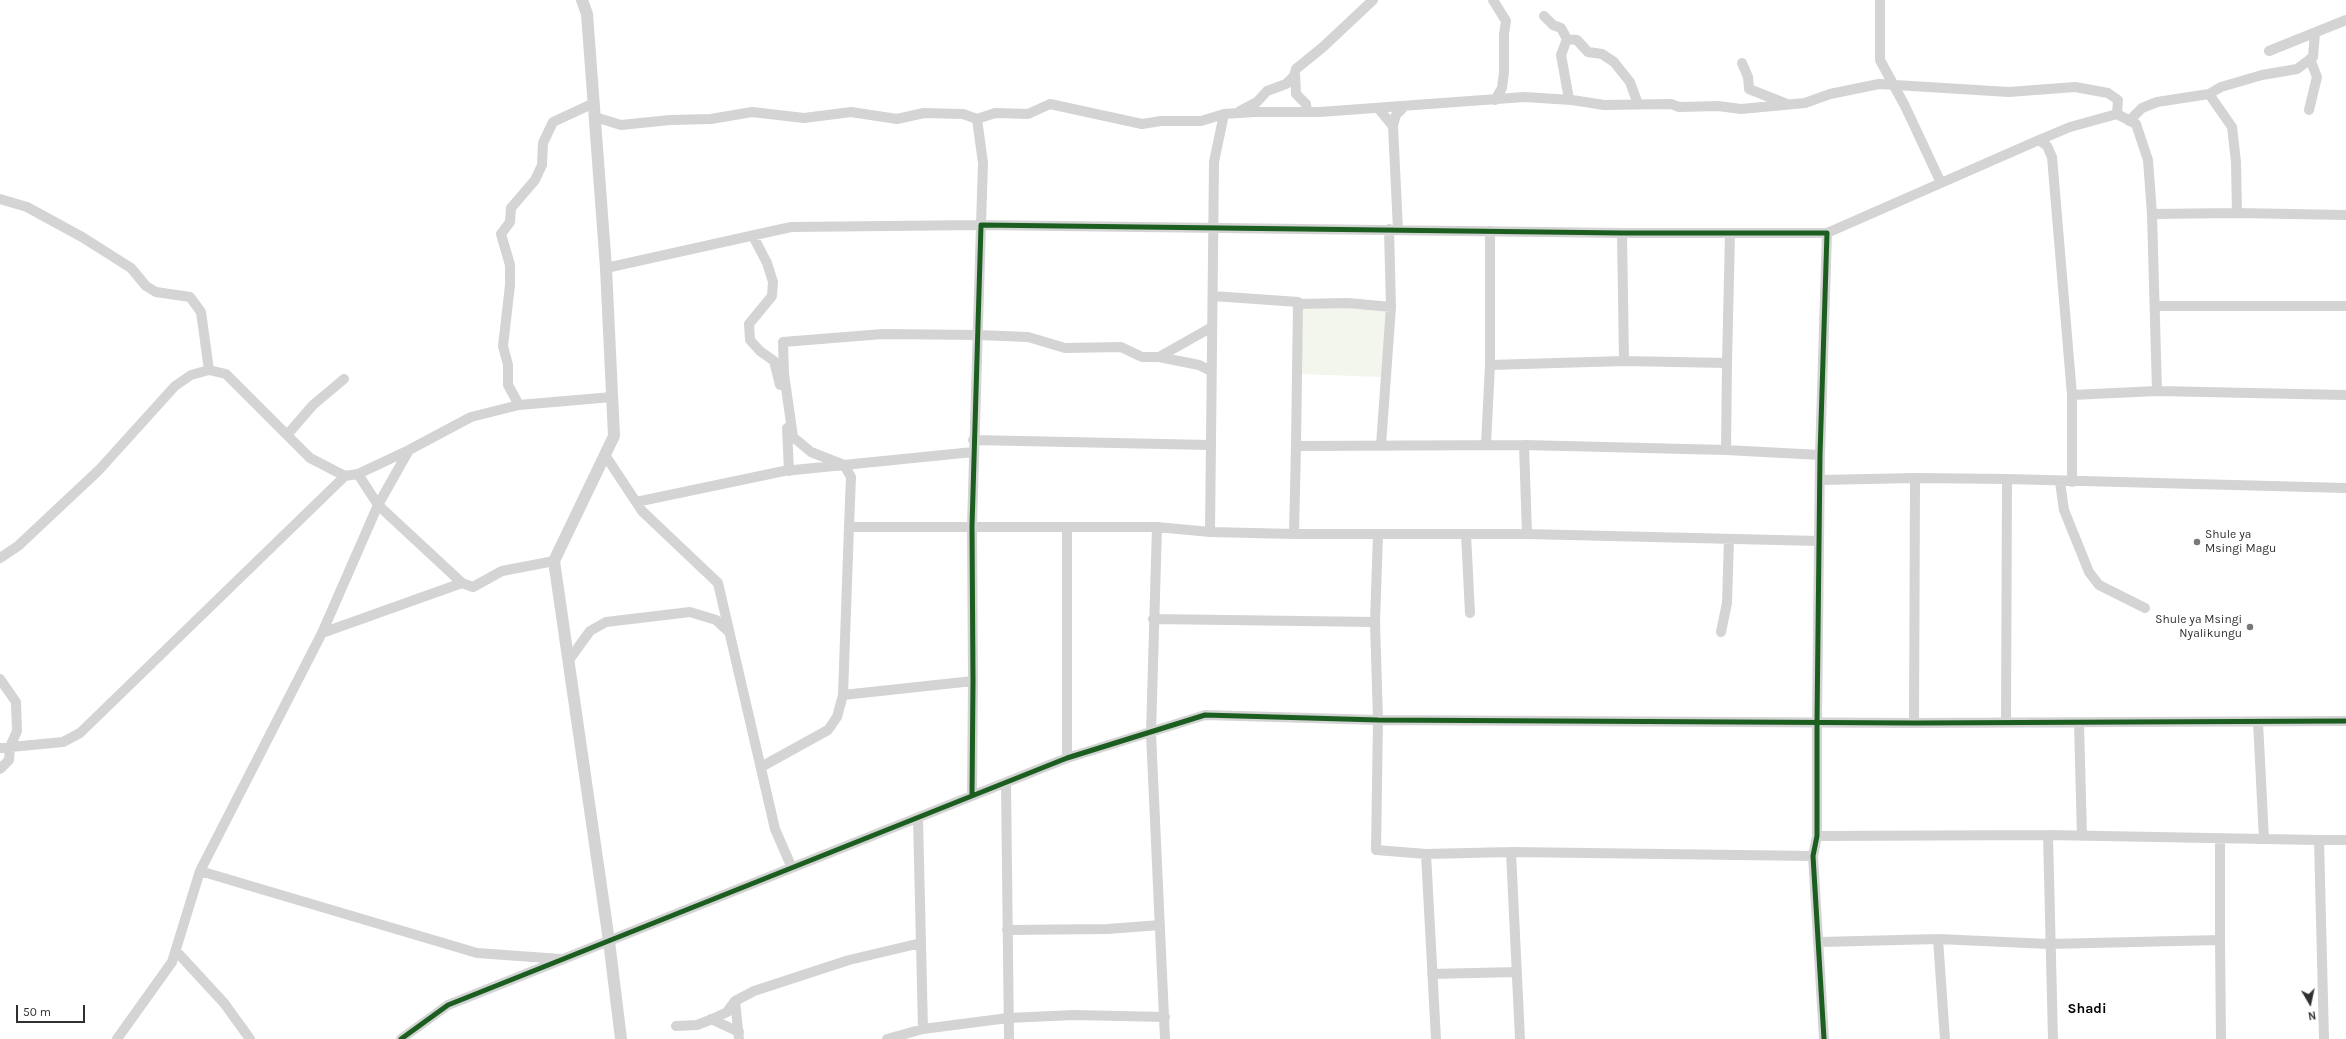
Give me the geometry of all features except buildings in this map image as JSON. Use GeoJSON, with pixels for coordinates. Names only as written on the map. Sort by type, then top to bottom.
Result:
{"type":"FeatureCollection","features":[{"type":"Feature","properties":{"kind":"street"},"geometry":{"type":"LineString","coordinates":[[582,0],[587,14],[594,103],[606,268],[614,436],[554,561],[609,941],[621,1039]]}},
{"type":"Feature","properties":{"kind":"street"},"geometry":{"type":"LineString","coordinates":[[595,117],[621,125],[670,120],[710,119],[752,112],[804,118],[851,112],[897,119],[924,113],[963,114],[977,119],[995,113],[1028,114],[1050,104],[1142,124],[1161,120],[1200,121],[1229,114],[1257,102],[1267,91],[1286,84],[1295,73],[1296,69],[1323,47],[1373,0]]}},
{"type":"Feature","properties":{"kind":"street"},"geometry":{"type":"LineString","coordinates":[[1493,0],[1506,21],[1504,34],[1504,72],[1502,88],[1495,100]]}},
{"type":"Feature","properties":{"kind":"street"},"geometry":{"type":"LineString","coordinates":[[1880,0],[1880,60],[1941,183]]}},
{"type":"Feature","properties":{"kind":"street"},"geometry":{"type":"LineString","coordinates":[[1544,16],[1553,25],[1561,28],[1567,40],[1561,55],[1569,100]]}},
{"type":"Feature","properties":{"kind":"street"},"geometry":{"type":"LineString","coordinates":[[2269,51],[2346,20]]}},
{"type":"Feature","properties":{"kind":"street"},"geometry":{"type":"LineString","coordinates":[[2129,121],[2142,108],[2157,102],[2209,94],[2221,87],[2262,75],[2297,69],[2313,57],[2315,33]]}},
{"type":"Feature","properties":{"kind":"street"},"geometry":{"type":"LineString","coordinates":[[1567,40],[1577,40],[1588,52],[1602,54],[1614,62],[1630,82],[1638,104]]}},
{"type":"Feature","properties":{"kind":"street"},"geometry":{"type":"LineString","coordinates":[[2309,110],[2317,77],[2310,59]]}},
{"type":"Feature","properties":{"kind":"street"},"geometry":{"type":"LineString","coordinates":[[1742,63],[1748,77],[1748,89],[1789,105]]}},
{"type":"Feature","properties":{"kind":"street"},"geometry":{"type":"LineString","coordinates":[[1295,73],[1296,94],[1306,104],[1307,112]]}},
{"type":"Feature","properties":{"kind":"street"},"geometry":{"type":"LineString","coordinates":[[1229,114],[1378,108],[1495,100],[1524,96],[1604,105],[1638,104],[1718,106],[1741,110],[1805,103],[1857,87],[1893,85],[2009,92],[2075,87],[2108,93],[2118,100],[2117,114]]}},
{"type":"Feature","properties":{"kind":"street"},"geometry":{"type":"LineString","coordinates":[[2209,94],[2232,127],[2236,162],[2237,213]]}},
{"type":"Feature","properties":{"kind":"street"},"geometry":{"type":"LineString","coordinates":[[519,405],[508,385],[508,365],[503,346],[510,272],[500,234],[510,222],[510,208],[535,180],[542,165],[543,143],[553,122],[594,103]]}},
{"type":"Feature","properties":{"kind":"street"},"geometry":{"type":"LineString","coordinates":[[1381,445],[1391,307],[1393,126],[1396,115],[1405,106]]}},
{"type":"Feature","properties":{"kind":"street"},"geometry":{"type":"LineString","coordinates":[[1378,108],[1393,126]]}},
{"type":"Feature","properties":{"kind":"street"},"geometry":{"type":"LineString","coordinates":[[1210,532],[1214,162],[1229,114]]}},
{"type":"Feature","properties":{"kind":"street"},"geometry":{"type":"LineString","coordinates":[[606,268],[791,227],[981,225],[1213,226],[1622,233],[1827,232],[2070,127],[2117,114],[2136,124],[2148,160],[2156,306],[2158,391]]}},
{"type":"Feature","properties":{"kind":"street"},"geometry":{"type":"LineString","coordinates":[[972,796],[973,440],[978,335],[983,163],[977,119]]}},
{"type":"Feature","properties":{"kind":"street"},"geometry":{"type":"LineString","coordinates":[[2039,140],[2047,146],[2052,157],[2072,395],[2072,482]]}},
{"type":"Feature","properties":{"kind":"street"},"geometry":{"type":"LineString","coordinates":[[0,199],[27,207],[82,237],[131,268],[146,286],[156,292],[190,297],[201,312],[209,370]]}},
{"type":"Feature","properties":{"kind":"street"},"geometry":{"type":"LineString","coordinates":[[2152,214],[2237,213],[2346,215]]}},
{"type":"Feature","properties":{"kind":"street"},"geometry":{"type":"LineString","coordinates":[[1486,444],[1490,365],[1490,231]]}},
{"type":"Feature","properties":{"kind":"street"},"geometry":{"type":"LineString","coordinates":[[1824,1039],[1820,942],[1813,856],[1817,836],[1816,722],[1821,480],[1820,455],[1827,232]]}},
{"type":"Feature","properties":{"kind":"street"},"geometry":{"type":"LineString","coordinates":[[1622,233],[1624,361]]}},
{"type":"Feature","properties":{"kind":"street"},"geometry":{"type":"LineString","coordinates":[[1726,450],[1730,233]]}},
{"type":"Feature","properties":{"kind":"street"},"geometry":{"type":"LineString","coordinates":[[753,236],[767,263],[774,282],[772,296],[749,324],[750,340],[760,351],[774,361],[788,431],[789,471]]}},
{"type":"Feature","properties":{"kind":"street"},"geometry":{"type":"LineString","coordinates":[[1213,296],[1298,302],[1298,304],[1348,303],[1391,307]]}},
{"type":"Feature","properties":{"kind":"street"},"geometry":{"type":"LineString","coordinates":[[1294,534],[1298,304]]}},
{"type":"Feature","properties":{"kind":"street"},"geometry":{"type":"LineString","coordinates":[[2156,306],[2346,306]]}},
{"type":"Feature","properties":{"kind":"street"},"geometry":{"type":"LineString","coordinates":[[1159,357],[1212,327]]}},
{"type":"Feature","properties":{"kind":"street"},"geometry":{"type":"LineString","coordinates":[[761,767],[828,730],[837,717],[843,695],[851,477],[844,465],[811,452],[793,437],[785,380],[783,342],[899,334],[1028,337],[1065,348],[1121,347],[1142,357],[1159,357],[1199,365],[1211,372]]}},
{"type":"Feature","properties":{"kind":"street"},"geometry":{"type":"LineString","coordinates":[[1490,365],[1624,361],[1727,363]]}},
{"type":"Feature","properties":{"kind":"street"},"geometry":{"type":"LineString","coordinates":[[0,558],[18,546],[99,470],[175,386],[191,375],[209,370],[226,374],[310,458],[345,476]]}},
{"type":"Feature","properties":{"kind":"street"},"geometry":{"type":"LineString","coordinates":[[287,435],[313,405],[344,379]]}},
{"type":"Feature","properties":{"kind":"street"},"geometry":{"type":"LineString","coordinates":[[2072,395],[2158,391],[2346,395]]}},
{"type":"Feature","properties":{"kind":"street"},"geometry":{"type":"LineString","coordinates":[[5,748],[63,742],[80,733],[345,476],[358,474],[409,450],[471,417],[519,405],[612,397]]}},
{"type":"Feature","properties":{"kind":"street"},"geometry":{"type":"LineString","coordinates":[[973,440],[1210,445]]}},
{"type":"Feature","properties":{"kind":"street"},"geometry":{"type":"LineString","coordinates":[[1296,446],[1486,444],[1726,450],[1820,455]]}},
{"type":"Feature","properties":{"kind":"street"},"geometry":{"type":"LineString","coordinates":[[1524,445],[1527,534]]}},
{"type":"Feature","properties":{"kind":"street"},"geometry":{"type":"LineString","coordinates":[[117,1039],[172,962],[200,871],[322,633],[378,505],[409,450]]}},
{"type":"Feature","properties":{"kind":"street"},"geometry":{"type":"LineString","coordinates":[[636,502],[789,471],[973,452]]}},
{"type":"Feature","properties":{"kind":"street"},"geometry":{"type":"LineString","coordinates":[[605,456],[642,511],[718,583],[775,828],[792,868]]}},
{"type":"Feature","properties":{"kind":"street"},"geometry":{"type":"LineString","coordinates":[[358,474],[378,505],[462,583],[473,586],[502,571],[554,561]]}},
{"type":"Feature","properties":{"kind":"street"},"geometry":{"type":"LineString","coordinates":[[1821,480],[1915,478],[2007,479],[2060,482],[2346,488]]}},
{"type":"Feature","properties":{"kind":"street"},"geometry":{"type":"LineString","coordinates":[[1914,723],[1915,478]]}},
{"type":"Feature","properties":{"kind":"street"},"geometry":{"type":"LineString","coordinates":[[2006,722],[2007,479]]}},
{"type":"Feature","properties":{"kind":"street"},"geometry":{"type":"LineString","coordinates":[[2060,482],[2064,510],[2089,572],[2099,585],[2145,608]]}},
{"type":"Feature","properties":{"kind":"street"},"geometry":{"type":"LineString","coordinates":[[849,527],[1157,527],[1210,532],[1294,534],[1527,534],[1819,541]]}},
{"type":"Feature","properties":{"kind":"street"},"geometry":{"type":"LineString","coordinates":[[1067,527],[1067,758]]}},
{"type":"Feature","properties":{"kind":"street"},"geometry":{"type":"LineString","coordinates":[[1157,527],[1153,619],[1151,733],[1165,1039]]}},
{"type":"Feature","properties":{"kind":"street"},"geometry":{"type":"LineString","coordinates":[[1378,534],[1375,622],[1378,720],[1376,850],[1426,854],[1511,852],[1813,856]]}},
{"type":"Feature","properties":{"kind":"street"},"geometry":{"type":"LineString","coordinates":[[1466,534],[1470,613]]}},
{"type":"Feature","properties":{"kind":"street"},"geometry":{"type":"LineString","coordinates":[[1721,632],[1727,603],[1729,539]]}},
{"type":"Feature","properties":{"kind":"street"},"geometry":{"type":"LineString","coordinates":[[322,633],[462,583]]}},
{"type":"Feature","properties":{"kind":"street"},"geometry":{"type":"LineString","coordinates":[[569,660],[590,631],[606,622],[690,612],[716,620],[730,632]]}},
{"type":"Feature","properties":{"kind":"street"},"geometry":{"type":"LineString","coordinates":[[1153,619],[1375,622]]}},
{"type":"Feature","properties":{"kind":"street"},"geometry":{"type":"LineString","coordinates":[[0,680],[16,702],[17,731],[5,748]]}},
{"type":"Feature","properties":{"kind":"street"},"geometry":{"type":"LineString","coordinates":[[843,695],[973,681]]}},
{"type":"Feature","properties":{"kind":"street"},"geometry":{"type":"LineString","coordinates":[[401,1039],[448,1005],[1067,758],[1205,715],[1378,720],[1914,723],[2346,721]]}},
{"type":"Feature","properties":{"kind":"street"},"geometry":{"type":"LineString","coordinates":[[2258,722],[2264,839]]}},
{"type":"Feature","properties":{"kind":"street"},"geometry":{"type":"LineString","coordinates":[[2079,723],[2082,836]]}},
{"type":"Feature","properties":{"kind":"street"},"geometry":{"type":"LineString","coordinates":[[0,769],[9,760],[5,748]]}},
{"type":"Feature","properties":{"kind":"street"},"geometry":{"type":"LineString","coordinates":[[1006,783],[1009,1039]]}},
{"type":"Feature","properties":{"kind":"street"},"geometry":{"type":"LineString","coordinates":[[918,818],[923,1029]]}},
{"type":"Feature","properties":{"kind":"street"},"geometry":{"type":"LineString","coordinates":[[1817,836],[2048,835],[2346,840]]}},
{"type":"Feature","properties":{"kind":"street"},"geometry":{"type":"LineString","coordinates":[[2048,835],[2049,944],[2053,1039]]}},
{"type":"Feature","properties":{"kind":"street"},"geometry":{"type":"LineString","coordinates":[[2220,838],[2221,1039]]}},
{"type":"Feature","properties":{"kind":"street"},"geometry":{"type":"LineString","coordinates":[[2319,840],[2324,1039]]}},
{"type":"Feature","properties":{"kind":"street"},"geometry":{"type":"LineString","coordinates":[[1511,852],[1520,1039]]}},
{"type":"Feature","properties":{"kind":"street"},"geometry":{"type":"LineString","coordinates":[[1426,854],[1436,1039]]}},
{"type":"Feature","properties":{"kind":"street"},"geometry":{"type":"LineString","coordinates":[[200,871],[477,953],[563,959]]}},
{"type":"Feature","properties":{"kind":"street"},"geometry":{"type":"LineString","coordinates":[[1007,930],[1108,929],[1160,925]]}},
{"type":"Feature","properties":{"kind":"street"},"geometry":{"type":"LineString","coordinates":[[1938,939],[1945,1039]]}},
{"type":"Feature","properties":{"kind":"street"},"geometry":{"type":"LineString","coordinates":[[1820,942],[1938,939],[2049,944],[2220,940]]}},
{"type":"Feature","properties":{"kind":"street"},"geometry":{"type":"LineString","coordinates":[[676,1026],[697,1025],[727,1012],[735,1001],[754,991],[849,960],[921,943]]}},
{"type":"Feature","properties":{"kind":"street"},"geometry":{"type":"LineString","coordinates":[[176,951],[224,1003],[250,1039]]}},
{"type":"Feature","properties":{"kind":"street"},"geometry":{"type":"LineString","coordinates":[[1432,974],[1517,972]]}},
{"type":"Feature","properties":{"kind":"street"},"geometry":{"type":"LineString","coordinates":[[735,1001],[739,1035]]}},
{"type":"Feature","properties":{"kind":"street"},"geometry":{"type":"LineString","coordinates":[[887,1039],[923,1029],[1008,1018],[1074,1015],[1165,1017]]}},
{"type":"Feature","properties":{"kind":"street"},"geometry":{"type":"LineString","coordinates":[[711,1019],[739,1035]]}},
{"type":"Feature","properties":{"kind":"shaded area"},"geometry":{"type":"Polygon","coordinates":[[[1298,304],[1387,309],[1383,377],[1301,374],[1298,304]]]}},
{"type":"Feature","properties":{"kind":"cycle path"},"geometry":{"type":"LineString","coordinates":[[972,796],[972,526],[981,225],[1622,233],[1827,233],[1820,455],[1817,836],[1813,856],[1824,1039]]}},
{"type":"Feature","properties":{"kind":"cycle path"},"geometry":{"type":"LineString","coordinates":[[401,1039],[448,1005],[1067,758],[1205,715],[1378,720],[1914,723],[2346,721]]}},
{"type":"Feature","properties":{"kind":"place","name":"Shule ya Msingi Magu"},"geometry":{"type":"Point","coordinates":[2197,542]}},
{"type":"Feature","properties":{"kind":"place","name":"Shule ya Msingi Nyalikungu"},"geometry":{"type":"Point","coordinates":[2250,627]}},
{"type":"Feature","properties":{"kind":"district","name":"Shadi"},"geometry":{"type":"Point","coordinates":[2087,1009]}}]}
